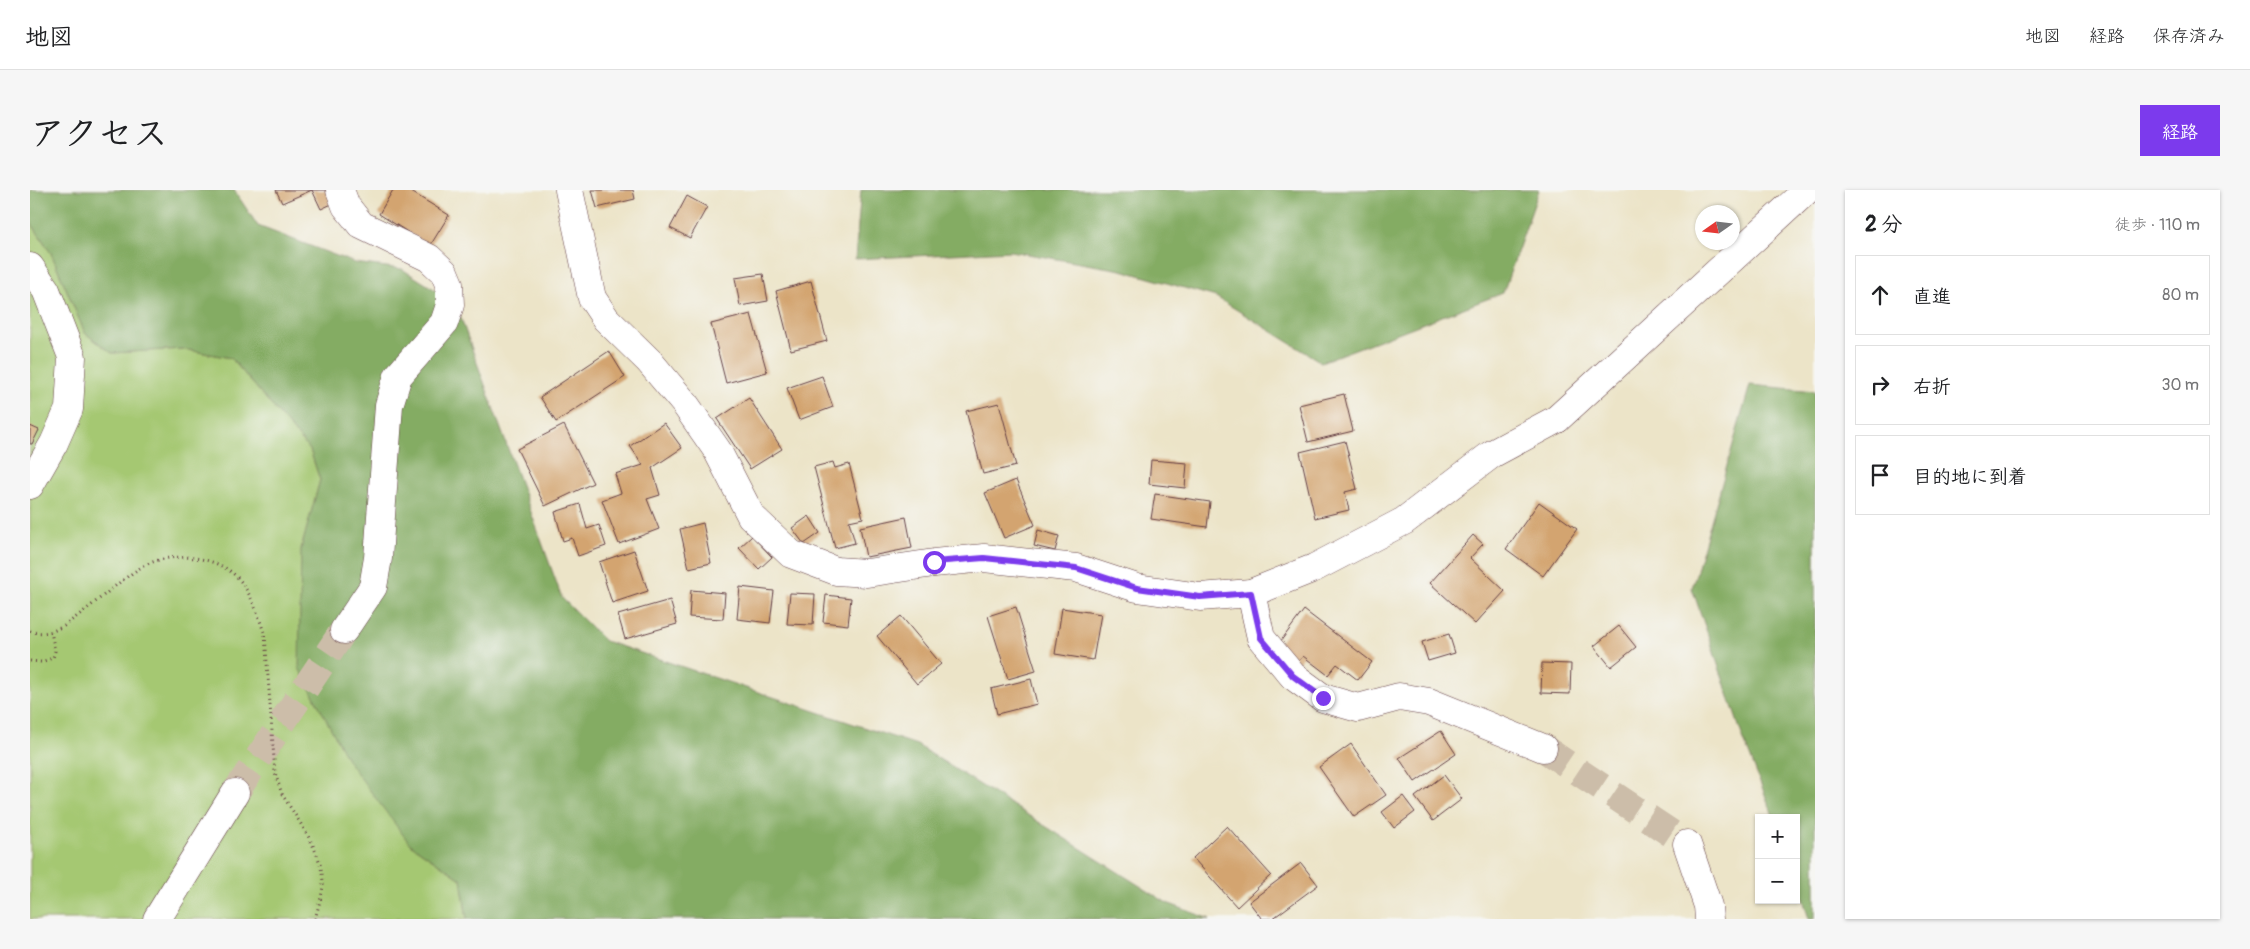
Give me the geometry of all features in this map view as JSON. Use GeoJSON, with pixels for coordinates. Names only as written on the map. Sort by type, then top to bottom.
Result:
{"type":"FeatureCollection","features":[{"type":"Feature","properties":{"kind":"street"},"geometry":{"type":"LineString","coordinates":[[340,190],[346,206],[361,224],[429,258],[444,272],[449,284],[450,305],[444,323],[398,376],[389,405],[378,558],[373,587],[344,630]]}},
{"type":"Feature","properties":{"kind":"street"},"geometry":{"type":"LineString","coordinates":[[569,190],[592,298],[606,318],[649,361],[685,404],[717,450],[751,516],[791,554],[836,571],[867,573],[934,562],[984,558],[1076,568],[1137,588],[1200,597],[1251,593],[1314,568],[1404,520],[1492,454],[1557,420],[1807,190]]}},
{"type":"Feature","properties":{"kind":"street"},"geometry":{"type":"LineString","coordinates":[[30,267],[46,290],[72,356],[68,408],[54,443],[30,485]]}},
{"type":"Feature","properties":{"kind":"street"},"geometry":{"type":"LineString","coordinates":[[1251,593],[1261,638],[1293,676],[1323,698],[1358,708],[1400,698],[1429,702],[1542,748]]}},
{"type":"Feature","properties":{"kind":"street"},"geometry":{"type":"LineString","coordinates":[[157,919],[235,794]]}},
{"type":"Feature","properties":{"kind":"street"},"geometry":{"type":"LineString","coordinates":[[1687,844],[1708,906],[1709,919]]}},
{"type":"Feature","properties":{"kind":"path"},"geometry":{"type":"LineString","coordinates":[[30,631],[39,634],[51,632],[64,626],[93,606],[141,567],[172,557],[189,556],[206,560],[219,566],[241,581],[251,599],[265,635],[275,773],[282,794],[310,839],[321,871],[323,884],[315,919]]}},
{"type":"Feature","properties":{"kind":"path"},"geometry":{"type":"LineString","coordinates":[[30,661],[41,662],[53,658],[55,651],[51,632]]}},
{"type":"Feature","properties":{"kind":"green space"},"geometry":{"type":"Polygon","coordinates":[[[30,190],[234,190],[258,226],[355,263],[402,269],[455,302],[562,598],[605,641],[917,745],[1167,903],[1210,919],[467,919],[461,879],[410,844],[348,761],[299,668],[301,549],[320,480],[310,450],[231,358],[183,349],[112,353],[85,333],[51,253],[30,221],[30,190]]]}},
{"type":"Feature","properties":{"kind":"green space"},"geometry":{"type":"Polygon","coordinates":[[[861,190],[1539,190],[1503,293],[1321,362],[1216,297],[1121,270],[1010,251],[855,259],[861,190]]]}},
{"type":"Feature","properties":{"kind":"green space"},"geometry":{"type":"Polygon","coordinates":[[[30,221],[51,253],[85,333],[112,353],[183,349],[231,358],[310,450],[320,480],[301,550],[410,844],[461,879],[467,919],[30,919],[30,221]]]}},
{"type":"Feature","properties":{"kind":"green space"},"geometry":{"type":"Polygon","coordinates":[[[1750,385],[1815,391],[1815,919],[1809,919],[1800,889],[1800,814],[1772,814],[1743,738],[1692,588],[1750,385]]]}},
{"type":"Feature","properties":{"kind":"building"},"geometry":{"type":"Polygon","coordinates":[[[276,190],[312,190],[282,203],[276,190]]]}},
{"type":"Feature","properties":{"kind":"building"},"geometry":{"type":"Polygon","coordinates":[[[312,190],[330,190],[336,202],[321,209],[312,190]]]}},
{"type":"Feature","properties":{"kind":"building"},"geometry":{"type":"Polygon","coordinates":[[[393,190],[408,190],[449,215],[430,246],[379,214],[393,190]]]}},
{"type":"Feature","properties":{"kind":"building"},"geometry":{"type":"Polygon","coordinates":[[[592,190],[633,190],[635,199],[597,208],[592,190]]]}},
{"type":"Feature","properties":{"kind":"building"},"geometry":{"type":"Polygon","coordinates":[[[687,196],[707,207],[690,238],[670,228],[687,196]]]}},
{"type":"Feature","properties":{"kind":"building"},"geometry":{"type":"Polygon","coordinates":[[[763,274],[768,301],[740,306],[735,278],[763,274]]]}},
{"type":"Feature","properties":{"kind":"building"},"geometry":{"type":"Polygon","coordinates":[[[811,281],[827,341],[791,350],[776,291],[811,281]]]}},
{"type":"Feature","properties":{"kind":"building"},"geometry":{"type":"Polygon","coordinates":[[[751,314],[767,372],[726,383],[711,324],[751,314]]]}},
{"type":"Feature","properties":{"kind":"building"},"geometry":{"type":"Polygon","coordinates":[[[609,351],[625,377],[556,422],[540,397],[609,351]]]}},
{"type":"Feature","properties":{"kind":"building"},"geometry":{"type":"Polygon","coordinates":[[[822,376],[833,407],[799,420],[787,388],[822,376]]]}},
{"type":"Feature","properties":{"kind":"building"},"geometry":{"type":"Polygon","coordinates":[[[1344,394],[1353,431],[1308,442],[1299,405],[1344,394]]]}},
{"type":"Feature","properties":{"kind":"building"},"geometry":{"type":"Polygon","coordinates":[[[749,398],[782,449],[750,469],[717,419],[749,398]]]}},
{"type":"Feature","properties":{"kind":"building"},"geometry":{"type":"Polygon","coordinates":[[[999,403],[1016,466],[983,474],[966,411],[999,403]]]}},
{"type":"Feature","properties":{"kind":"building"},"geometry":{"type":"Polygon","coordinates":[[[664,423],[682,448],[652,468],[660,495],[647,499],[659,529],[619,544],[602,500],[621,493],[615,474],[643,465],[630,446],[664,423]]]}},
{"type":"Feature","properties":{"kind":"building"},"geometry":{"type":"Polygon","coordinates":[[[564,425],[593,483],[545,506],[517,449],[564,425]]]}},
{"type":"Feature","properties":{"kind":"building"},"geometry":{"type":"Polygon","coordinates":[[[30,426],[39,430],[32,444],[30,444],[30,426]]]}},
{"type":"Feature","properties":{"kind":"building"},"geometry":{"type":"Polygon","coordinates":[[[1345,441],[1357,489],[1345,492],[1349,510],[1315,518],[1300,452],[1345,441]]]}},
{"type":"Feature","properties":{"kind":"building"},"geometry":{"type":"Polygon","coordinates":[[[1151,460],[1187,463],[1185,488],[1149,484],[1151,460]]]}},
{"type":"Feature","properties":{"kind":"building"},"geometry":{"type":"Polygon","coordinates":[[[833,462],[835,468],[849,464],[863,518],[849,521],[855,543],[835,548],[814,467],[833,462]]]}},
{"type":"Feature","properties":{"kind":"building"},"geometry":{"type":"Polygon","coordinates":[[[1016,480],[1035,525],[1004,538],[985,493],[1016,480]]]}},
{"type":"Feature","properties":{"kind":"building"},"geometry":{"type":"Polygon","coordinates":[[[1155,494],[1210,502],[1207,527],[1151,519],[1155,494]]]}},
{"type":"Feature","properties":{"kind":"building"},"geometry":{"type":"Polygon","coordinates":[[[1539,502],[1577,529],[1543,576],[1506,549],[1539,502]]]}},
{"type":"Feature","properties":{"kind":"building"},"geometry":{"type":"Polygon","coordinates":[[[580,504],[587,529],[599,525],[606,546],[578,556],[572,538],[563,541],[555,512],[580,504]]]}},
{"type":"Feature","properties":{"kind":"building"},"geometry":{"type":"Polygon","coordinates":[[[809,516],[820,533],[804,544],[792,528],[809,516]]]}},
{"type":"Feature","properties":{"kind":"building"},"geometry":{"type":"Polygon","coordinates":[[[906,517],[912,548],[866,557],[860,527],[906,517]]]}},
{"type":"Feature","properties":{"kind":"building"},"geometry":{"type":"Polygon","coordinates":[[[703,523],[711,563],[689,568],[680,529],[703,523]]]}},
{"type":"Feature","properties":{"kind":"building"},"geometry":{"type":"Polygon","coordinates":[[[1038,530],[1059,536],[1055,551],[1034,546],[1038,530]]]}},
{"type":"Feature","properties":{"kind":"building"},"geometry":{"type":"Polygon","coordinates":[[[1473,535],[1483,544],[1470,558],[1505,591],[1475,624],[1430,583],[1473,535]]]}},
{"type":"Feature","properties":{"kind":"building"},"geometry":{"type":"Polygon","coordinates":[[[752,536],[772,557],[759,569],[739,548],[752,536]]]}},
{"type":"Feature","properties":{"kind":"building"},"geometry":{"type":"Polygon","coordinates":[[[634,550],[648,591],[612,603],[599,562],[634,550]]]}},
{"type":"Feature","properties":{"kind":"building"},"geometry":{"type":"Polygon","coordinates":[[[740,587],[774,591],[770,623],[737,619],[740,587]]]}},
{"type":"Feature","properties":{"kind":"building"},"geometry":{"type":"Polygon","coordinates":[[[691,590],[725,593],[723,619],[689,617],[691,590]]]}},
{"type":"Feature","properties":{"kind":"building"},"geometry":{"type":"Polygon","coordinates":[[[790,593],[815,594],[813,625],[787,624],[790,593]]]}},
{"type":"Feature","properties":{"kind":"building"},"geometry":{"type":"Polygon","coordinates":[[[826,595],[851,598],[848,625],[823,622],[826,595]]]}},
{"type":"Feature","properties":{"kind":"building"},"geometry":{"type":"Polygon","coordinates":[[[670,600],[677,624],[625,639],[618,615],[670,600]]]}},
{"type":"Feature","properties":{"kind":"building"},"geometry":{"type":"Polygon","coordinates":[[[1016,607],[1036,671],[1008,679],[988,616],[1016,607]]]}},
{"type":"Feature","properties":{"kind":"building"},"geometry":{"type":"Polygon","coordinates":[[[1062,608],[1101,614],[1093,660],[1055,654],[1062,608]]]}},
{"type":"Feature","properties":{"kind":"building"},"geometry":{"type":"Polygon","coordinates":[[[1304,610],[1372,662],[1358,680],[1337,664],[1328,675],[1303,656],[1298,662],[1277,646],[1304,610]]]}},
{"type":"Feature","properties":{"kind":"building"},"geometry":{"type":"Polygon","coordinates":[[[901,616],[941,664],[917,684],[877,636],[901,616]]]}},
{"type":"Feature","properties":{"kind":"building"},"geometry":{"type":"Polygon","coordinates":[[[1619,626],[1636,647],[1611,667],[1594,646],[1619,626]]]}},
{"type":"Feature","properties":{"kind":"building"},"geometry":{"type":"Polygon","coordinates":[[[1449,634],[1455,653],[1428,661],[1422,642],[1449,634]]]}},
{"type":"Feature","properties":{"kind":"building"},"geometry":{"type":"Polygon","coordinates":[[[1542,663],[1571,664],[1570,694],[1541,693],[1542,663]]]}},
{"type":"Feature","properties":{"kind":"building"},"geometry":{"type":"Polygon","coordinates":[[[1031,679],[1037,704],[997,714],[991,689],[1031,679]]]}},
{"type":"Feature","properties":{"kind":"building"},"geometry":{"type":"Polygon","coordinates":[[[1441,731],[1456,754],[1415,782],[1399,758],[1441,731]]]}},
{"type":"Feature","properties":{"kind":"building"},"geometry":{"type":"Polygon","coordinates":[[[1351,744],[1386,795],[1354,817],[1319,767],[1351,744]]]}},
{"type":"Feature","properties":{"kind":"building"},"geometry":{"type":"Polygon","coordinates":[[[1444,775],[1462,799],[1433,821],[1415,797],[1444,775]]]}},
{"type":"Feature","properties":{"kind":"building"},"geometry":{"type":"Polygon","coordinates":[[[1403,796],[1415,812],[1394,828],[1382,812],[1403,796]]]}},
{"type":"Feature","properties":{"kind":"building"},"geometry":{"type":"Polygon","coordinates":[[[1227,826],[1271,875],[1237,907],[1193,858],[1227,826]]]}},
{"type":"Feature","properties":{"kind":"building"},"geometry":{"type":"Polygon","coordinates":[[[1301,863],[1318,885],[1272,919],[1262,919],[1249,902],[1301,863]]]}},
{"type":"Feature","properties":{"kind":"tunnel"},"geometry":{"type":"LineString","coordinates":[[235,793],[344,630]]}},
{"type":"Feature","properties":{"kind":"tunnel"},"geometry":{"type":"LineString","coordinates":[[1543,748],[1687,844]]}},
{"type":"Feature","properties":{"kind":"route"},"geometry":{"type":"LineString","coordinates":[[934,562],[984,558],[1076,568],[1137,588],[1200,597],[1251,593],[1261,638],[1293,676],[1323,698]]}}]}
